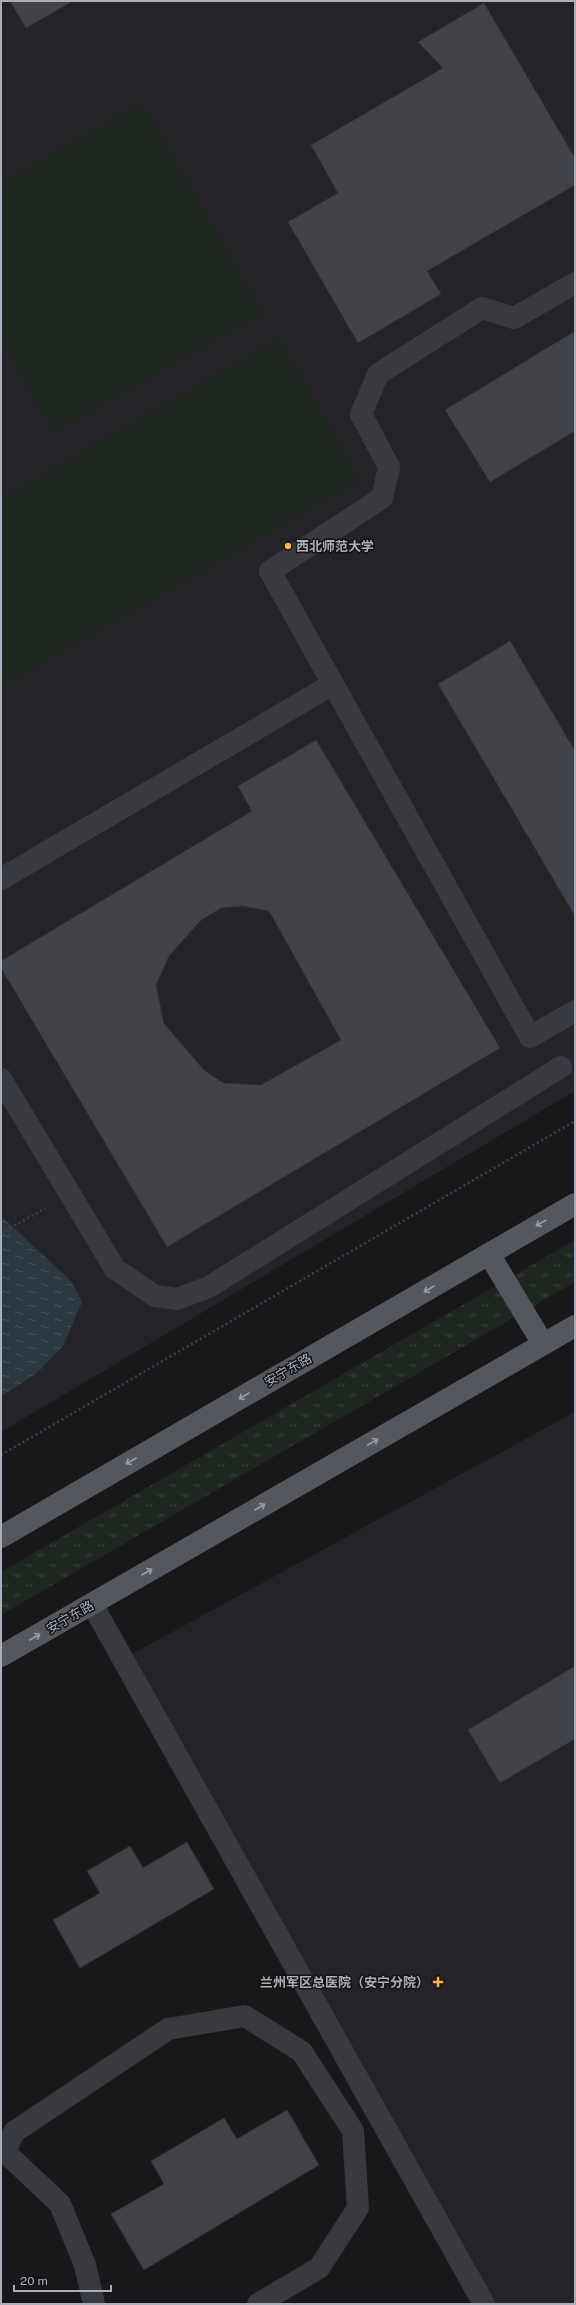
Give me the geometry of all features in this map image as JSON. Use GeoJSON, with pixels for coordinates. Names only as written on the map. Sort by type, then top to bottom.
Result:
{"type":"FeatureCollection","features":[{"type":"Feature","properties":{"kind":"main road","name":"安宁东路"},"geometry":{"type":"LineString","coordinates":[[1,1537],[575,1204]]}},
{"type":"Feature","properties":{"kind":"main road"},"geometry":{"type":"LineString","coordinates":[[488,1254],[543,1344]]}},
{"type":"Feature","properties":{"kind":"main road","name":"安宁东路"},"geometry":{"type":"LineString","coordinates":[[1,1656],[575,1326]]}},
{"type":"Feature","properties":{"kind":"street"},"geometry":{"type":"LineString","coordinates":[[575,283],[514,318],[482,308],[378,374],[361,414],[389,467],[382,498],[270,571],[530,1037],[575,1011]]}},
{"type":"Feature","properties":{"kind":"street"},"geometry":{"type":"LineString","coordinates":[[1,879],[333,684]]}},
{"type":"Feature","properties":{"kind":"street"},"geometry":{"type":"LineString","coordinates":[[1,1079],[115,1269],[155,1296],[178,1299],[209,1287],[561,1067]]}},
{"type":"Feature","properties":{"kind":"street"},"geometry":{"type":"LineString","coordinates":[[92,1604],[484,2304]]}},
{"type":"Feature","properties":{"kind":"street"},"geometry":{"type":"LineString","coordinates":[[94,2304],[84,2265],[60,2204],[3,2152],[14,2132],[168,2029],[244,2016],[302,2052],[353,2131],[358,2208],[319,2268],[258,2304]]}},
{"type":"Feature","properties":{"kind":"path"},"geometry":{"type":"LineString","coordinates":[[1,1455],[575,1121]]}},
{"type":"Feature","properties":{"kind":"path"},"geometry":{"type":"LineString","coordinates":[[1,1233],[18,1224]]}},
{"type":"Feature","properties":{"kind":"shaded area","name":"西北师范大学"},"geometry":{"type":"Polygon","coordinates":[[[1,1],[575,1],[575,1091],[1,1432],[1,1]]]}},
{"type":"Feature","properties":{"kind":"shaded area","name":"兰州军区总医院（安宁分院）"},"geometry":{"type":"Polygon","coordinates":[[[575,1412],[575,2304],[479,2304],[123,1659],[575,1412]]]}},
{"type":"Feature","properties":{"kind":"green space"},"geometry":{"type":"Polygon","coordinates":[[[142,102],[263,313],[54,433],[1,340],[1,183],[142,102]]]}},
{"type":"Feature","properties":{"kind":"green space"},"geometry":{"type":"Polygon","coordinates":[[[279,338],[361,480],[1,687],[1,498],[279,338]]]}},
{"type":"Feature","properties":{"kind":"green space"},"geometry":{"type":"Polygon","coordinates":[[[575,1240],[575,1282],[1,1615],[1,1572],[575,1240]]]}},
{"type":"Feature","properties":{"kind":"water"},"geometry":{"type":"Polygon","coordinates":[[[1,1216],[71,1281],[82,1302],[63,1346],[36,1374],[1,1396],[1,1216]]]}},
{"type":"Feature","properties":{"kind":"building"},"geometry":{"type":"Polygon","coordinates":[[[10,1],[73,1],[26,28],[10,1]]]}},
{"type":"Feature","properties":{"kind":"building"},"geometry":{"type":"Polygon","coordinates":[[[484,3],[575,158],[575,185],[427,271],[441,294],[358,343],[288,222],[338,193],[311,145],[443,68],[418,42],[484,3]]]}},
{"type":"Feature","properties":{"kind":"building"},"geometry":{"type":"Polygon","coordinates":[[[575,331],[575,431],[490,482],[445,410],[575,331]]]}},
{"type":"Feature","properties":{"kind":"building"},"geometry":{"type":"Polygon","coordinates":[[[510,641],[575,751],[575,916],[438,684],[510,641]]]}},
{"type":"Feature","properties":{"kind":"building"},"geometry":{"type":"Polygon","coordinates":[[[316,740],[500,1048],[167,1247],[1,968],[1,961],[252,811],[238,786],[316,740]],[[242,906],[221,908],[200,921],[169,956],[156,985],[164,1024],[204,1070],[223,1083],[261,1085],[341,1040],[269,911],[242,906]]]}},
{"type":"Feature","properties":{"kind":"building"},"geometry":{"type":"Polygon","coordinates":[[[575,1666],[575,1739],[500,1783],[468,1730],[575,1666]]]}},
{"type":"Feature","properties":{"kind":"building"},"geometry":{"type":"Polygon","coordinates":[[[187,1842],[214,1889],[80,1968],[53,1920],[100,1893],[87,1871],[130,1846],[143,1868],[187,1842]]]}},
{"type":"Feature","properties":{"kind":"building"},"geometry":{"type":"Polygon","coordinates":[[[287,2110],[319,2165],[144,2270],[111,2214],[164,2184],[151,2161],[224,2118],[237,2139],[287,2110]]]}},
{"type":"Feature","properties":{"kind":"place","name":"西北师范大学"},"geometry":{"type":"Point","coordinates":[288,546]}},
{"type":"Feature","properties":{"kind":"place","name":"兰州军区总医院（安宁分院）"},"geometry":{"type":"Point","coordinates":[438,1982]}}]}
